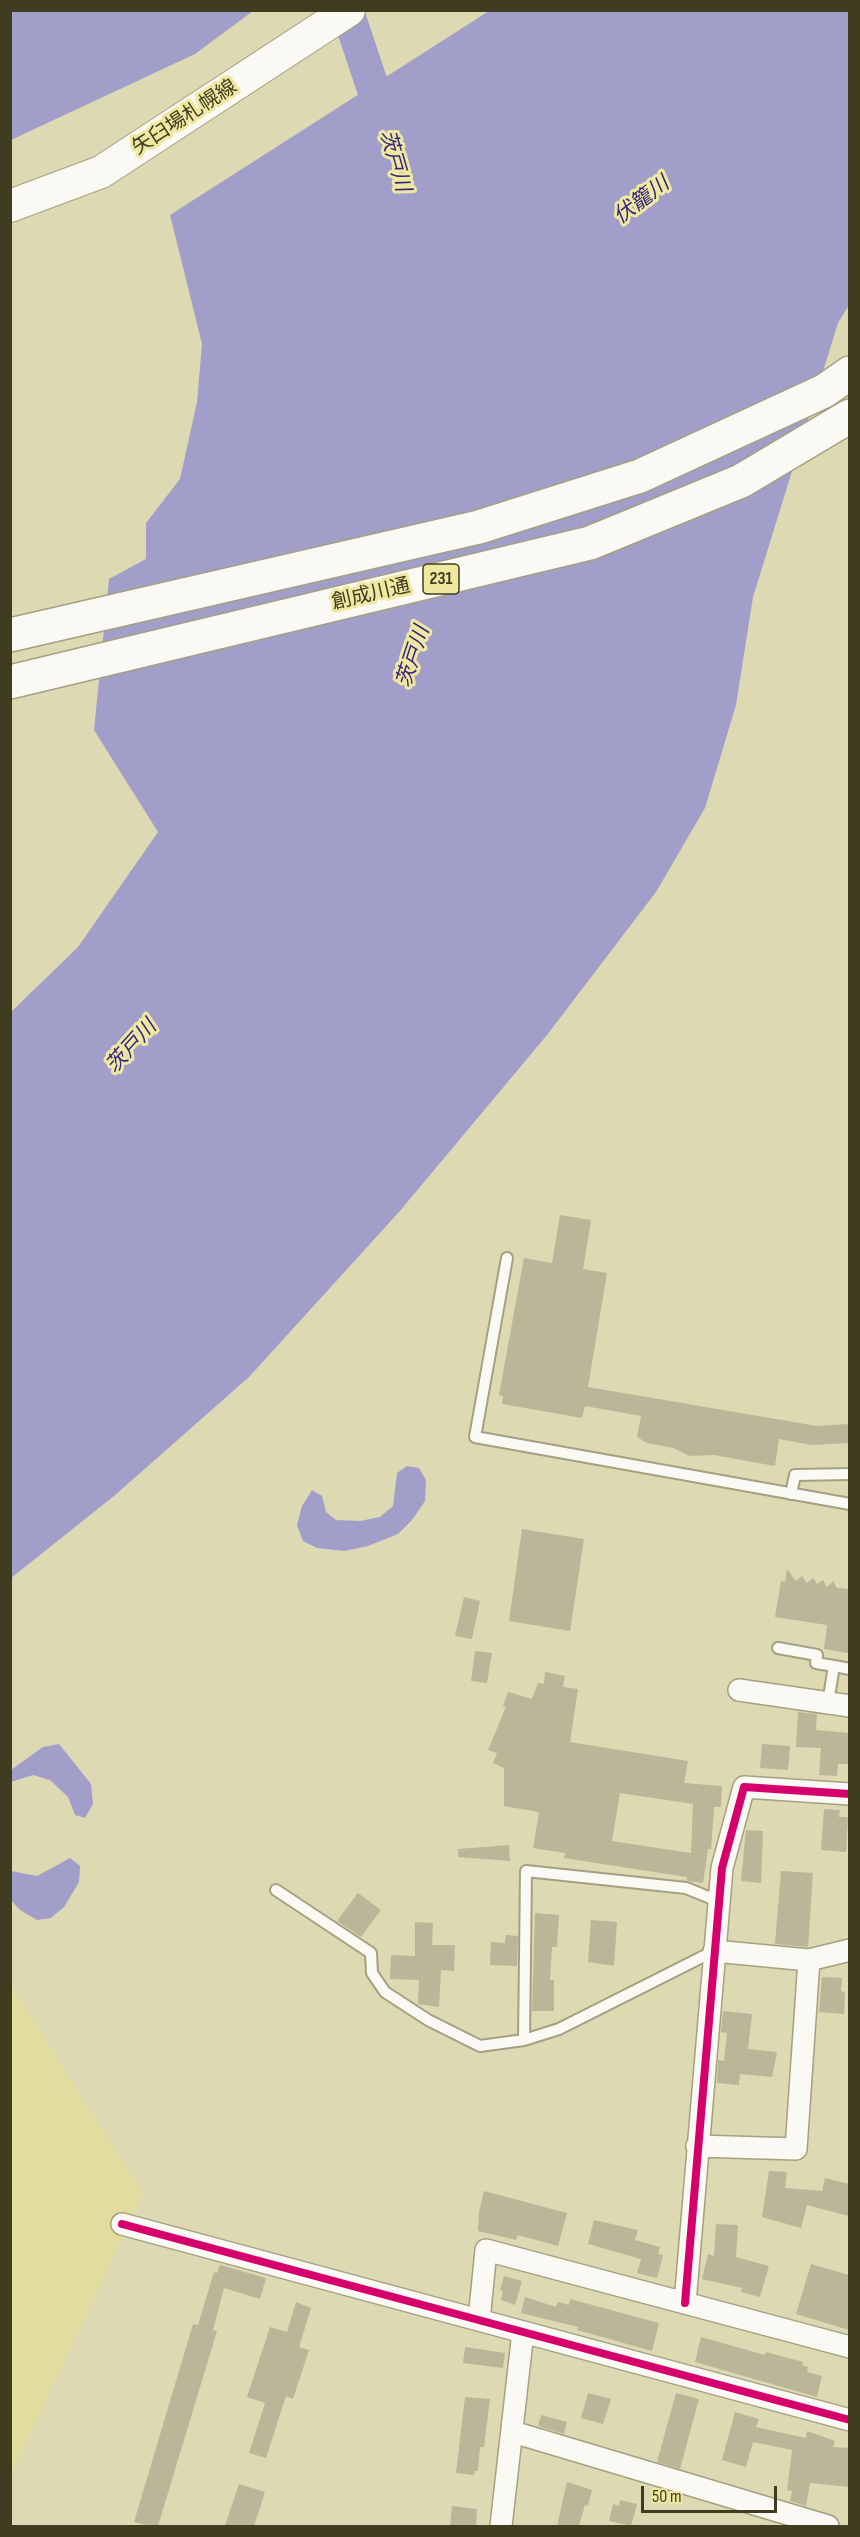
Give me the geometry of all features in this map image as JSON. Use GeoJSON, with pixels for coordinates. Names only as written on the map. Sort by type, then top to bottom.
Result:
{"type":"FeatureCollection","features":[{"type":"Feature","properties":{"kind":"highway","name":"231"},"geometry":{"type":"LineString","coordinates":[[10,635],[479,526],[565,500],[640,476],[824,391],[849,373]]}},
{"type":"Feature","properties":{"kind":"highway","name":"創成川通"},"geometry":{"type":"LineString","coordinates":[[10,682],[590,543],[741,481],[849,416]]}},
{"type":"Feature","properties":{"kind":"main road","name":"矢臼場札幌線"},"geometry":{"type":"LineString","coordinates":[[10,206],[101,172],[349,10]]}},
{"type":"Feature","properties":{"kind":"street"},"geometry":{"type":"LineString","coordinates":[[739,1690],[849,1706]]}},
{"type":"Feature","properties":{"kind":"street"},"geometry":{"type":"LineString","coordinates":[[685,2303],[718,1901],[722,1868],[744,1787],[849,1794]]}},
{"type":"Feature","properties":{"kind":"street"},"geometry":{"type":"LineString","coordinates":[[714,1952],[809,1960],[849,1950]]}},
{"type":"Feature","properties":{"kind":"street"},"geometry":{"type":"LineString","coordinates":[[697,2146],[796,2149],[809,1960]]}},
{"type":"Feature","properties":{"kind":"street"},"geometry":{"type":"LineString","coordinates":[[122,2224],[849,2420]]}},
{"type":"Feature","properties":{"kind":"street"},"geometry":{"type":"LineString","coordinates":[[479,2320],[486,2250],[849,2347]]}},
{"type":"Feature","properties":{"kind":"street"},"geometry":{"type":"LineString","coordinates":[[501,2526],[523,2332]]}},
{"type":"Feature","properties":{"kind":"street"},"geometry":{"type":"LineString","coordinates":[[513,2432],[828,2526]]}},
{"type":"Feature","properties":{"kind":"lane"},"geometry":{"type":"LineString","coordinates":[[507,1258],[475,1437],[849,1504]]}},
{"type":"Feature","properties":{"kind":"lane"},"geometry":{"type":"LineString","coordinates":[[791,1494],[795,1475],[849,1474]]}},
{"type":"Feature","properties":{"kind":"lane"},"geometry":{"type":"LineString","coordinates":[[778,1648],[818,1655],[816,1664],[849,1669]]}},
{"type":"Feature","properties":{"kind":"lane"},"geometry":{"type":"LineString","coordinates":[[828,1703],[834,1666]]}},
{"type":"Feature","properties":{"kind":"lane"},"geometry":{"type":"LineString","coordinates":[[524,2040],[526,1871],[686,1888],[718,1901]]}},
{"type":"Feature","properties":{"kind":"lane"},"geometry":{"type":"LineString","coordinates":[[276,1890],[370,1953],[372,1973],[385,1992],[428,2020],[480,2046],[524,2040],[559,2029],[714,1952]]}},
{"type":"Feature","properties":{"kind":"shaded area"},"geometry":{"type":"Polygon","coordinates":[[[11,1986],[143,2194],[11,2473],[11,1986]]]}},
{"type":"Feature","properties":{"kind":"water"},"geometry":{"type":"Polygon","coordinates":[[[10,11],[253,11],[195,54],[11,140],[10,11]]]}},
{"type":"Feature","properties":{"kind":"water","name":"伏籠川"},"geometry":{"type":"Polygon","coordinates":[[[489,11],[849,11],[849,305],[838,323],[753,597],[736,705],[705,808],[656,892],[547,1035],[399,1212],[249,1377],[114,1496],[11,1578],[11,1012],[78,947],[158,832],[94,730],[109,579],[146,559],[146,523],[180,479],[197,402],[202,344],[170,215],[489,11]]]}},
{"type":"Feature","properties":{"kind":"water"},"geometry":{"type":"Polygon","coordinates":[[[407,1466],[419,1468],[426,1480],[425,1501],[412,1520],[398,1534],[368,1546],[344,1551],[317,1548],[303,1541],[297,1525],[302,1506],[312,1490],[322,1496],[326,1512],[336,1520],[360,1521],[380,1517],[393,1506],[397,1473],[407,1466]]]}},
{"type":"Feature","properties":{"kind":"water"},"geometry":{"type":"Polygon","coordinates":[[[59,1744],[91,1784],[93,1804],[85,1818],[75,1815],[68,1797],[50,1780],[33,1775],[11,1782],[11,1770],[43,1747],[59,1744]]]}},
{"type":"Feature","properties":{"kind":"water"},"geometry":{"type":"Polygon","coordinates":[[[70,1858],[80,1866],[79,1882],[64,1907],[51,1918],[37,1920],[20,1910],[11,1900],[11,1871],[37,1876],[70,1858]]]}},
{"type":"Feature","properties":{"kind":"building"},"geometry":{"type":"Polygon","coordinates":[[[560,1215],[591,1220],[583,1269],[607,1273],[588,1387],[817,1426],[849,1424],[849,1443],[812,1445],[779,1439],[775,1466],[714,1455],[690,1456],[673,1448],[647,1443],[637,1437],[641,1416],[585,1406],[582,1418],[502,1404],[503,1396],[499,1395],[524,1258],[552,1263],[560,1215]]]}},
{"type":"Feature","properties":{"kind":"building"},"geometry":{"type":"Polygon","coordinates":[[[522,1529],[584,1539],[570,1631],[509,1621],[522,1529]]]}},
{"type":"Feature","properties":{"kind":"building"},"geometry":{"type":"Polygon","coordinates":[[[787,1569],[796,1581],[802,1576],[807,1583],[813,1578],[817,1584],[823,1580],[827,1587],[833,1581],[837,1588],[849,1589],[848,1653],[824,1649],[827,1625],[775,1617],[781,1581],[785,1582],[787,1569]]]}},
{"type":"Feature","properties":{"kind":"building"},"geometry":{"type":"Polygon","coordinates":[[[464,1597],[480,1601],[472,1639],[455,1636],[464,1597]]]}},
{"type":"Feature","properties":{"kind":"building"},"geometry":{"type":"Polygon","coordinates":[[[475,1651],[492,1653],[487,1683],[471,1681],[475,1651]]]}},
{"type":"Feature","properties":{"kind":"building"},"geometry":{"type":"Polygon","coordinates":[[[545,1672],[565,1676],[563,1687],[578,1689],[570,1742],[688,1761],[684,1783],[722,1786],[721,1807],[714,1807],[711,1849],[708,1849],[703,1883],[687,1881],[687,1877],[564,1858],[565,1853],[533,1848],[539,1812],[504,1806],[504,1768],[493,1763],[497,1753],[488,1750],[506,1707],[503,1706],[508,1692],[532,1699],[538,1683],[544,1684],[545,1672]],[[620,1793],[612,1841],[691,1853],[693,1804],[620,1793]]]}},
{"type":"Feature","properties":{"kind":"building"},"geometry":{"type":"Polygon","coordinates":[[[798,1712],[817,1714],[816,1730],[849,1733],[849,1764],[838,1764],[837,1776],[819,1775],[821,1748],[796,1747],[798,1712]]]}},
{"type":"Feature","properties":{"kind":"building"},"geometry":{"type":"Polygon","coordinates":[[[762,1744],[790,1746],[788,1770],[760,1768],[762,1744]]]}},
{"type":"Feature","properties":{"kind":"building"},"geometry":{"type":"Polygon","coordinates":[[[824,1809],[840,1810],[839,1817],[848,1817],[846,1852],[821,1850],[824,1809]]]}},
{"type":"Feature","properties":{"kind":"building"},"geometry":{"type":"Polygon","coordinates":[[[746,1830],[763,1831],[761,1883],[741,1881],[746,1830]]]}},
{"type":"Feature","properties":{"kind":"building"},"geometry":{"type":"Polygon","coordinates":[[[509,1845],[510,1861],[458,1857],[458,1849],[509,1845]]]}},
{"type":"Feature","properties":{"kind":"building"},"geometry":{"type":"Polygon","coordinates":[[[781,1871],[813,1873],[808,1947],[775,1944],[781,1871]]]}},
{"type":"Feature","properties":{"kind":"building"},"geometry":{"type":"Polygon","coordinates":[[[358,1893],[381,1910],[361,1937],[337,1921],[358,1893]]]}},
{"type":"Feature","properties":{"kind":"building"},"geometry":{"type":"Polygon","coordinates":[[[535,1913],[559,1915],[557,1947],[552,1947],[550,1980],[554,1980],[554,2011],[532,2011],[535,1913]]]}},
{"type":"Feature","properties":{"kind":"building"},"geometry":{"type":"Polygon","coordinates":[[[591,1920],[617,1922],[614,1966],[588,1962],[591,1920]]]}},
{"type":"Feature","properties":{"kind":"building"},"geometry":{"type":"Polygon","coordinates":[[[415,1922],[433,1923],[432,1945],[455,1945],[454,1971],[441,1970],[439,2007],[418,2004],[419,1980],[390,1979],[391,1955],[415,1956],[415,1922]]]}},
{"type":"Feature","properties":{"kind":"building"},"geometry":{"type":"Polygon","coordinates":[[[506,1935],[518,1936],[517,1966],[490,1965],[491,1942],[505,1943],[506,1935]]]}},
{"type":"Feature","properties":{"kind":"building"},"geometry":{"type":"Polygon","coordinates":[[[822,1977],[842,1978],[841,1991],[845,1992],[844,2014],[819,2012],[822,1977]]]}},
{"type":"Feature","properties":{"kind":"building"},"geometry":{"type":"Polygon","coordinates":[[[723,2011],[752,2014],[748,2049],[777,2052],[772,2077],[740,2074],[739,2085],[717,2083],[718,2060],[724,2061],[727,2033],[721,2032],[723,2011]]]}},
{"type":"Feature","properties":{"kind":"building"},"geometry":{"type":"Polygon","coordinates":[[[769,2171],[787,2172],[785,2188],[822,2191],[825,2178],[849,2184],[849,2216],[807,2205],[801,2228],[762,2217],[769,2171]]]}},
{"type":"Feature","properties":{"kind":"building"},"geometry":{"type":"Polygon","coordinates":[[[484,2191],[567,2213],[558,2246],[518,2235],[516,2240],[478,2231],[479,2212],[484,2191]]]}},
{"type":"Feature","properties":{"kind":"building"},"geometry":{"type":"Polygon","coordinates":[[[594,2220],[638,2230],[635,2240],[660,2247],[658,2254],[663,2255],[657,2278],[637,2273],[641,2259],[588,2244],[594,2220]]]}},
{"type":"Feature","properties":{"kind":"building"},"geometry":{"type":"Polygon","coordinates":[[[716,2224],[738,2225],[736,2257],[769,2266],[760,2297],[741,2292],[742,2288],[702,2279],[708,2254],[714,2256],[716,2224]]]}},
{"type":"Feature","properties":{"kind":"building"},"geometry":{"type":"Polygon","coordinates":[[[811,2264],[849,2275],[849,2330],[796,2314],[811,2264]]]}},
{"type":"Feature","properties":{"kind":"building"},"geometry":{"type":"Polygon","coordinates":[[[220,2265],[266,2278],[260,2299],[224,2288],[213,2330],[217,2331],[158,2526],[134,2522],[193,2324],[198,2325],[214,2272],[217,2273],[220,2265]]]}},
{"type":"Feature","properties":{"kind":"building"},"geometry":{"type":"Polygon","coordinates":[[[504,2276],[522,2281],[515,2305],[501,2300],[503,2291],[500,2290],[504,2276]]]}},
{"type":"Feature","properties":{"kind":"building"},"geometry":{"type":"Polygon","coordinates":[[[525,2297],[556,2307],[558,2302],[569,2305],[570,2299],[659,2323],[652,2351],[577,2330],[578,2327],[521,2313],[525,2297]]]}},
{"type":"Feature","properties":{"kind":"building"},"geometry":{"type":"Polygon","coordinates":[[[296,2302],[311,2308],[299,2347],[309,2350],[293,2399],[286,2396],[266,2458],[249,2453],[265,2403],[247,2397],[270,2327],[287,2332],[296,2302]]]}},
{"type":"Feature","properties":{"kind":"building"},"geometry":{"type":"Polygon","coordinates":[[[701,2337],[765,2355],[766,2352],[803,2362],[802,2365],[808,2367],[807,2372],[822,2376],[817,2397],[695,2362],[701,2337]]]}},
{"type":"Feature","properties":{"kind":"building"},"geometry":{"type":"Polygon","coordinates":[[[465,2347],[505,2353],[503,2368],[463,2363],[465,2347]]]}},
{"type":"Feature","properties":{"kind":"building"},"geometry":{"type":"Polygon","coordinates":[[[588,2393],[611,2399],[603,2424],[581,2418],[588,2393]]]}},
{"type":"Feature","properties":{"kind":"building"},"geometry":{"type":"Polygon","coordinates":[[[676,2393],[699,2399],[680,2469],[657,2462],[676,2393]]]}},
{"type":"Feature","properties":{"kind":"building"},"geometry":{"type":"Polygon","coordinates":[[[465,2397],[490,2399],[484,2447],[480,2447],[478,2471],[475,2471],[474,2475],[456,2473],[465,2397]]]}},
{"type":"Feature","properties":{"kind":"building"},"geometry":{"type":"Polygon","coordinates":[[[735,2412],[759,2419],[756,2427],[806,2438],[807,2431],[835,2441],[833,2447],[849,2448],[849,2487],[810,2483],[806,2506],[790,2501],[792,2491],[787,2490],[792,2450],[753,2442],[746,2467],[722,2460],[735,2412]]]}},
{"type":"Feature","properties":{"kind":"building"},"geometry":{"type":"Polygon","coordinates":[[[541,2415],[567,2422],[564,2434],[538,2426],[541,2415]]]}},
{"type":"Feature","properties":{"kind":"building"},"geometry":{"type":"Polygon","coordinates":[[[567,2482],[592,2490],[579,2526],[557,2526],[567,2482]]]}},
{"type":"Feature","properties":{"kind":"building"},"geometry":{"type":"Polygon","coordinates":[[[239,2484],[265,2492],[254,2526],[225,2526],[239,2484]]]}},
{"type":"Feature","properties":{"kind":"building"},"geometry":{"type":"Polygon","coordinates":[[[620,2500],[637,2504],[631,2526],[609,2521],[613,2504],[619,2506],[620,2500]]]}},
{"type":"Feature","properties":{"kind":"building"},"geometry":{"type":"Polygon","coordinates":[[[452,2506],[477,2509],[476,2526],[450,2526],[452,2506]]]}},
{"type":"Feature","properties":{"kind":"waterway","name":"茨戸川"},"geometry":{"type":"LineString","coordinates":[[347,10],[386,127]]}},
{"type":"Feature","properties":{"kind":"cycle path"},"geometry":{"type":"LineString","coordinates":[[685,2303],[722,1868],[744,1787],[850,1794]]}},
{"type":"Feature","properties":{"kind":"cycle path"},"geometry":{"type":"LineString","coordinates":[[122,2224],[850,2420]]}}]}
